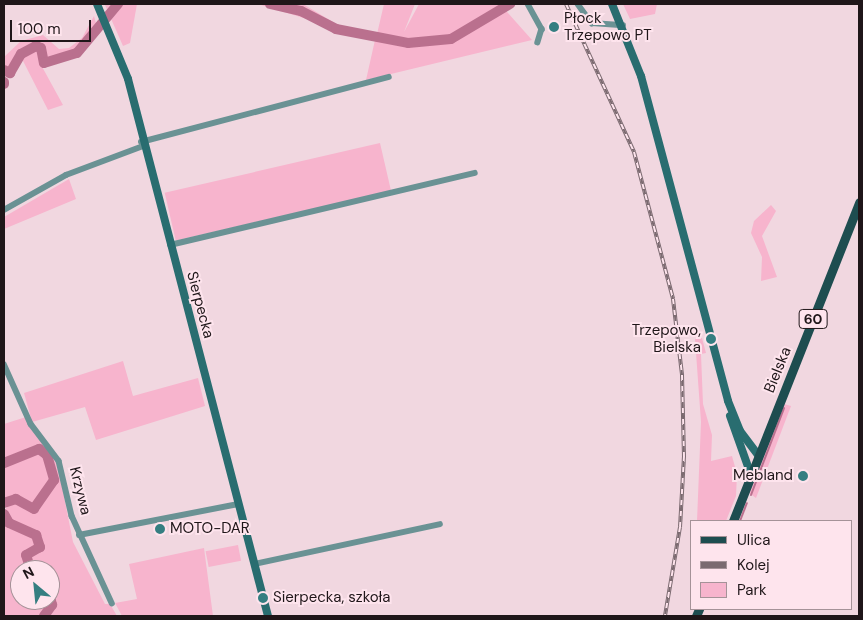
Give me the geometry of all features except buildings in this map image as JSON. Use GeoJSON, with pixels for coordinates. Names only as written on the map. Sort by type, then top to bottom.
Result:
{"type":"FeatureCollection","features":[{"type":"Feature","properties":{"kind":"main road","name":"Bielska"},"geometry":{"type":"LineString","coordinates":[[733,520],[859,202]]}},
{"type":"Feature","properties":{"kind":"street"},"geometry":{"type":"LineString","coordinates":[[528,4],[542,29],[538,42]]}},
{"type":"Feature","properties":{"kind":"street"},"geometry":{"type":"LineString","coordinates":[[578,4],[592,23],[623,25]]}},
{"type":"Feature","properties":{"kind":"street"},"geometry":{"type":"LineString","coordinates":[[612,4],[623,25],[641,76],[728,401],[735,434],[747,455],[751,476]]}},
{"type":"Feature","properties":{"kind":"street","name":"Sierpecka"},"geometry":{"type":"LineString","coordinates":[[98,5],[128,79],[142,144],[268,616]]}},
{"type":"Feature","properties":{"kind":"street"},"geometry":{"type":"LineString","coordinates":[[4,210],[66,175],[142,144],[389,77]]}},
{"type":"Feature","properties":{"kind":"street"},"geometry":{"type":"LineString","coordinates":[[170,245],[475,173]]}},
{"type":"Feature","properties":{"kind":"street","name":"Krzywa"},"geometry":{"type":"LineString","coordinates":[[4,364],[31,424],[59,461],[79,535],[112,603]]}},
{"type":"Feature","properties":{"kind":"street"},"geometry":{"type":"LineString","coordinates":[[728,401],[758,457]]}},
{"type":"Feature","properties":{"kind":"street"},"geometry":{"type":"LineString","coordinates":[[749,441],[767,436]]}},
{"type":"Feature","properties":{"kind":"street"},"geometry":{"type":"LineString","coordinates":[[747,455],[758,457]]}},
{"type":"Feature","properties":{"kind":"street"},"geometry":{"type":"LineString","coordinates":[[79,535],[238,504]]}},
{"type":"Feature","properties":{"kind":"street"},"geometry":{"type":"LineString","coordinates":[[254,564],[440,524]]}},
{"type":"Feature","properties":{"kind":"green space"},"geometry":{"type":"Polygon","coordinates":[[[137,4],[130,43],[123,46],[105,5],[137,4]]]}},
{"type":"Feature","properties":{"kind":"green space"},"geometry":{"type":"Polygon","coordinates":[[[258,4],[303,4],[338,25],[377,34],[384,4],[415,4],[404,32],[419,4],[500,4],[532,40],[366,80],[375,40],[258,4]]]}},
{"type":"Feature","properties":{"kind":"green space"},"geometry":{"type":"Polygon","coordinates":[[[623,4],[657,4],[655,14],[630,19],[623,4]]]}},
{"type":"Feature","properties":{"kind":"green space"},"geometry":{"type":"Polygon","coordinates":[[[94,16],[97,27],[76,52],[43,62],[42,48],[36,44],[20,54],[8,72],[4,69],[4,57],[21,41],[43,35],[59,49],[69,48],[82,38],[94,16]]]}},
{"type":"Feature","properties":{"kind":"green space"},"geometry":{"type":"Polygon","coordinates":[[[35,47],[41,49],[40,63],[63,105],[48,110],[21,57],[35,47]]]}},
{"type":"Feature","properties":{"kind":"green space"},"geometry":{"type":"Polygon","coordinates":[[[380,143],[391,191],[176,240],[165,193],[380,143]]]}},
{"type":"Feature","properties":{"kind":"green space"},"geometry":{"type":"Polygon","coordinates":[[[69,179],[76,199],[4,229],[4,217],[69,179]]]}},
{"type":"Feature","properties":{"kind":"green space"},"geometry":{"type":"Polygon","coordinates":[[[771,205],[776,211],[762,236],[777,277],[761,281],[762,257],[751,233],[754,221],[771,205]]]}},
{"type":"Feature","properties":{"kind":"green space"},"geometry":{"type":"Polygon","coordinates":[[[702,338],[706,353],[701,354],[703,404],[712,435],[711,461],[732,456],[737,474],[736,496],[726,520],[697,520],[701,422],[695,339],[702,338]]]}},
{"type":"Feature","properties":{"kind":"green space"},"geometry":{"type":"Polygon","coordinates":[[[123,361],[133,396],[198,378],[205,406],[96,440],[85,407],[32,422],[24,393],[123,361]]]}},
{"type":"Feature","properties":{"kind":"green space"},"geometry":{"type":"Polygon","coordinates":[[[784,404],[791,406],[756,498],[749,493],[784,404]]]}},
{"type":"Feature","properties":{"kind":"green space"},"geometry":{"type":"Polygon","coordinates":[[[26,417],[57,461],[73,542],[105,604],[110,604],[117,616],[45,616],[49,610],[60,610],[60,560],[28,560],[27,555],[41,546],[38,536],[10,522],[4,511],[12,500],[35,510],[55,480],[53,463],[39,447],[4,462],[4,424],[26,417]]]}},
{"type":"Feature","properties":{"kind":"green space"},"geometry":{"type":"Polygon","coordinates":[[[39,451],[51,468],[52,480],[44,492],[33,508],[18,498],[4,502],[4,465],[39,451]]]}},
{"type":"Feature","properties":{"kind":"green space"},"geometry":{"type":"Polygon","coordinates":[[[4,517],[35,536],[39,547],[25,554],[26,560],[10,560],[10,610],[45,610],[43,616],[4,616],[4,517]]]}},
{"type":"Feature","properties":{"kind":"green space"},"geometry":{"type":"Polygon","coordinates":[[[238,545],[241,561],[209,567],[206,551],[238,545]]]}},
{"type":"Feature","properties":{"kind":"green space"},"geometry":{"type":"Polygon","coordinates":[[[204,548],[213,616],[122,616],[115,603],[137,599],[129,564],[204,548]]]}},
{"type":"Feature","properties":{"kind":"waterway"},"geometry":{"type":"LineString","coordinates":[[4,70],[10,73],[21,54],[36,46],[41,48],[44,63],[77,53],[118,4]]}},
{"type":"Feature","properties":{"kind":"waterway"},"geometry":{"type":"LineString","coordinates":[[270,4],[301,11],[336,29],[408,43],[451,39],[510,4]]}},
{"type":"Feature","properties":{"kind":"waterway"},"geometry":{"type":"LineString","coordinates":[[751,495],[784,408]]}},
{"type":"Feature","properties":{"kind":"waterway"},"geometry":{"type":"LineString","coordinates":[[4,463],[39,449],[47,455],[54,480],[34,509],[16,499],[4,503]]}},
{"type":"Feature","properties":{"kind":"waterway"},"geometry":{"type":"LineString","coordinates":[[740,520],[747,503]]}},
{"type":"Feature","properties":{"kind":"waterway"},"geometry":{"type":"LineString","coordinates":[[4,514],[9,523],[36,535],[40,547],[26,555],[28,560]]}},
{"type":"Feature","properties":{"kind":"waterway"},"geometry":{"type":"LineString","coordinates":[[44,616],[48,610]]}},
{"type":"Feature","properties":{"kind":"railway"},"geometry":{"type":"LineString","coordinates":[[566,4],[634,152],[673,299],[682,375],[684,456],[680,527],[665,616]]}},
{"type":"Feature","properties":{"kind":"place","name":"Płock Trzepowo PT"},"geometry":{"type":"Point","coordinates":[554,27]}},
{"type":"Feature","properties":{"kind":"place","name":"Trzepowo, Bielska"},"geometry":{"type":"Point","coordinates":[711,339]}},
{"type":"Feature","properties":{"kind":"place","name":"Mebland"},"geometry":{"type":"Point","coordinates":[803,476]}},
{"type":"Feature","properties":{"kind":"place","name":"MOTO-DAR"},"geometry":{"type":"Point","coordinates":[160,529]}},
{"type":"Feature","properties":{"kind":"place","name":"Sierpecka, szkoła"},"geometry":{"type":"Point","coordinates":[263,598]}}]}
